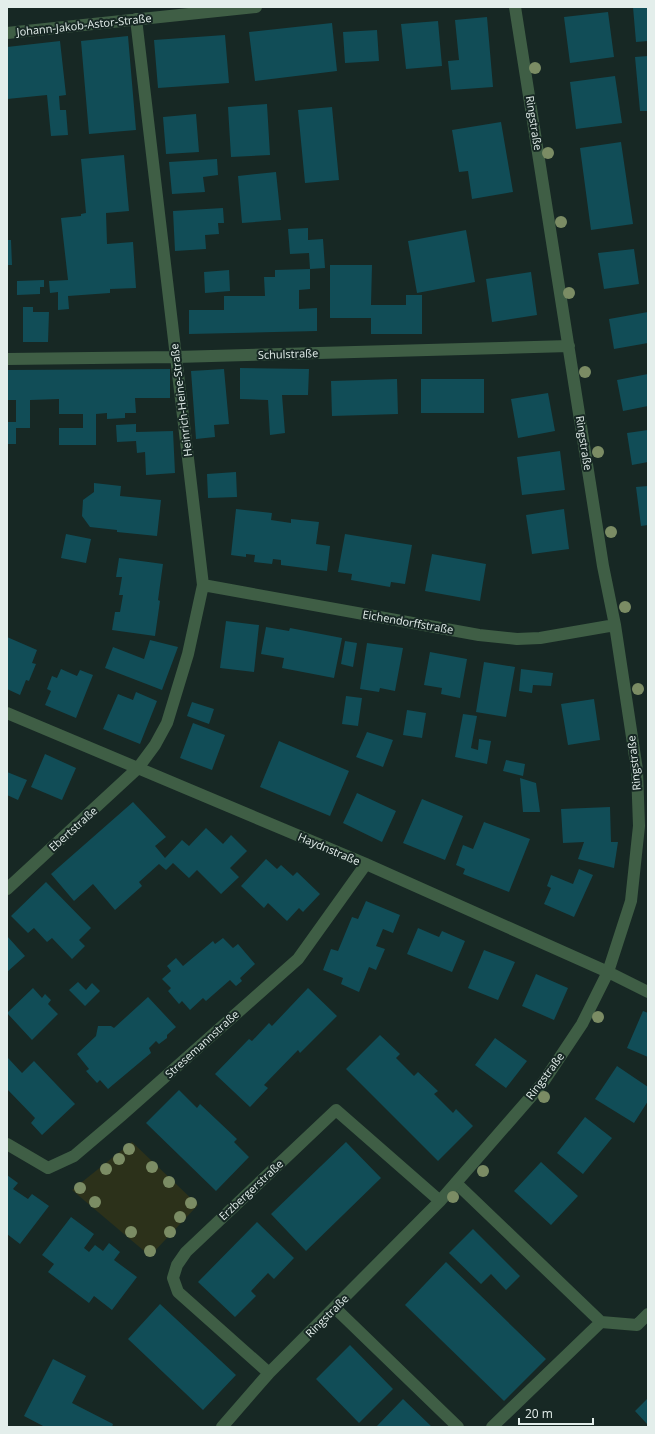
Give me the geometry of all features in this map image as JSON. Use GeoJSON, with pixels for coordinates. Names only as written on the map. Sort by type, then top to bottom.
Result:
{"type":"FeatureCollection","features":[{"type":"Feature","properties":{"kind":"street","name":"Johann-Jakob-Astor-Straße"},"geometry":{"type":"LineString","coordinates":[[7,33],[136,20],[187,11],[256,7]]}},
{"type":"Feature","properties":{"kind":"street","name":"Ringstraße"},"geometry":{"type":"LineString","coordinates":[[222,1427],[269,1373],[440,1201],[542,1084],[582,1024],[608,972],[631,901],[639,826],[637,770],[615,625],[603,566],[516,7]]}},
{"type":"Feature","properties":{"kind":"street","name":"Heinrich-Heine-Straße"},"geometry":{"type":"LineString","coordinates":[[136,20],[203,585],[188,654],[168,723],[155,745],[138,768]]}},
{"type":"Feature","properties":{"kind":"street","name":"Schulstraße"},"geometry":{"type":"LineString","coordinates":[[7,359],[176,358],[569,346]]}},
{"type":"Feature","properties":{"kind":"street","name":"Eichendorffstraße"},"geometry":{"type":"LineString","coordinates":[[203,585],[479,635],[518,639],[540,638],[615,625]]}},
{"type":"Feature","properties":{"kind":"street","name":"Haydnstraße"},"geometry":{"type":"LineString","coordinates":[[7,713],[366,864],[608,972],[648,992]]}},
{"type":"Feature","properties":{"kind":"street","name":"Ebertstraße"},"geometry":{"type":"LineString","coordinates":[[7,889],[138,768]]}},
{"type":"Feature","properties":{"kind":"street","name":"Stresemannstraße"},"geometry":{"type":"LineString","coordinates":[[7,1144],[48,1168],[74,1156],[298,959],[366,864]]}},
{"type":"Feature","properties":{"kind":"street","name":"Erzbergerstraße"},"geometry":{"type":"LineString","coordinates":[[269,1373],[178,1292],[173,1278],[177,1265],[186,1252],[336,1110],[440,1201]]}},
{"type":"Feature","properties":{"kind":"street"},"geometry":{"type":"LineString","coordinates":[[456,1183],[601,1322],[637,1325],[648,1314]]}},
{"type":"Feature","properties":{"kind":"street"},"geometry":{"type":"LineString","coordinates":[[334,1308],[458,1427]]}},
{"type":"Feature","properties":{"kind":"street"},"geometry":{"type":"LineString","coordinates":[[492,1427],[601,1322]]}},
{"type":"Feature","properties":{"kind":"green space"},"geometry":{"type":"Polygon","coordinates":[[[132,1142],[198,1205],[150,1256],[72,1190],[132,1142]]]}},
{"type":"Feature","properties":{"kind":"building"},"geometry":{"type":"Polygon","coordinates":[[[633,7],[648,7],[648,41],[636,42],[633,7]]]}},
{"type":"Feature","properties":{"kind":"building"},"geometry":{"type":"Polygon","coordinates":[[[608,12],[614,57],[570,63],[564,17],[608,12]]]}},
{"type":"Feature","properties":{"kind":"building"},"geometry":{"type":"Polygon","coordinates":[[[487,17],[493,87],[451,90],[448,61],[459,60],[455,20],[487,17]]]}},
{"type":"Feature","properties":{"kind":"building"},"geometry":{"type":"Polygon","coordinates":[[[438,21],[442,66],[406,69],[401,24],[438,21]]]}},
{"type":"Feature","properties":{"kind":"building"},"geometry":{"type":"Polygon","coordinates":[[[332,23],[337,71],[255,81],[249,32],[332,23]]]}},
{"type":"Feature","properties":{"kind":"building"},"geometry":{"type":"Polygon","coordinates":[[[377,30],[379,61],[345,63],[343,32],[377,30]]]}},
{"type":"Feature","properties":{"kind":"building"},"geometry":{"type":"Polygon","coordinates":[[[225,35],[229,83],[158,88],[154,40],[225,35]]]}},
{"type":"Feature","properties":{"kind":"building"},"geometry":{"type":"Polygon","coordinates":[[[128,36],[136,130],[89,134],[81,41],[128,36]]]}},
{"type":"Feature","properties":{"kind":"building"},"geometry":{"type":"Polygon","coordinates":[[[60,41],[66,95],[59,96],[60,110],[66,110],[68,135],[51,136],[47,95],[7,99],[7,47],[60,41]]]}},
{"type":"Feature","properties":{"kind":"building"},"geometry":{"type":"Polygon","coordinates":[[[648,56],[648,111],[640,111],[635,57],[648,56]]]}},
{"type":"Feature","properties":{"kind":"building"},"geometry":{"type":"Polygon","coordinates":[[[615,76],[622,123],[576,129],[570,82],[615,76]]]}},
{"type":"Feature","properties":{"kind":"building"},"geometry":{"type":"Polygon","coordinates":[[[267,104],[270,155],[231,157],[228,107],[267,104]]]}},
{"type":"Feature","properties":{"kind":"building"},"geometry":{"type":"Polygon","coordinates":[[[332,107],[339,180],[305,183],[298,110],[332,107]]]}},
{"type":"Feature","properties":{"kind":"building"},"geometry":{"type":"Polygon","coordinates":[[[196,114],[199,152],[166,154],[163,117],[196,114]]]}},
{"type":"Feature","properties":{"kind":"building"},"geometry":{"type":"Polygon","coordinates":[[[501,122],[513,192],[472,199],[468,171],[459,172],[452,130],[501,122]]]}},
{"type":"Feature","properties":{"kind":"building"},"geometry":{"type":"Polygon","coordinates":[[[621,142],[633,224],[591,230],[580,148],[621,142]]]}},
{"type":"Feature","properties":{"kind":"building"},"geometry":{"type":"Polygon","coordinates":[[[124,155],[129,211],[106,213],[107,244],[133,242],[136,288],[110,289],[110,293],[68,296],[69,309],[58,310],[58,292],[50,293],[49,281],[68,280],[61,218],[81,216],[81,214],[86,213],[81,159],[124,155]]]}},
{"type":"Feature","properties":{"kind":"building"},"geometry":{"type":"Polygon","coordinates":[[[217,159],[218,175],[203,177],[205,192],[172,194],[169,162],[217,159]]]}},
{"type":"Feature","properties":{"kind":"building"},"geometry":{"type":"Polygon","coordinates":[[[276,172],[281,220],[242,223],[238,176],[276,172]]]}},
{"type":"Feature","properties":{"kind":"building"},"geometry":{"type":"Polygon","coordinates":[[[223,208],[224,223],[218,223],[219,234],[205,235],[206,249],[175,251],[173,211],[223,208]]]}},
{"type":"Feature","properties":{"kind":"building"},"geometry":{"type":"Polygon","coordinates":[[[308,228],[308,240],[323,239],[325,268],[310,269],[309,253],[290,254],[288,229],[308,228]]]}},
{"type":"Feature","properties":{"kind":"building"},"geometry":{"type":"Polygon","coordinates":[[[466,230],[475,282],[417,293],[408,241],[466,230]]]}},
{"type":"Feature","properties":{"kind":"building"},"geometry":{"type":"Polygon","coordinates":[[[7,240],[11,240],[12,265],[7,265],[7,240]]]}},
{"type":"Feature","properties":{"kind":"building"},"geometry":{"type":"Polygon","coordinates":[[[634,249],[639,284],[604,289],[598,253],[634,249]]]}},
{"type":"Feature","properties":{"kind":"building"},"geometry":{"type":"Polygon","coordinates":[[[330,265],[372,265],[371,305],[406,305],[406,295],[422,295],[422,334],[371,334],[371,318],[330,318],[330,265]]]}},
{"type":"Feature","properties":{"kind":"building"},"geometry":{"type":"Polygon","coordinates":[[[310,269],[310,289],[299,290],[299,309],[317,308],[317,331],[189,334],[189,310],[224,310],[224,296],[265,296],[264,277],[275,277],[275,270],[310,269]]]}},
{"type":"Feature","properties":{"kind":"building"},"geometry":{"type":"Polygon","coordinates":[[[229,270],[230,291],[205,293],[204,272],[229,270]]]}},
{"type":"Feature","properties":{"kind":"building"},"geometry":{"type":"Polygon","coordinates":[[[531,272],[537,315],[492,322],[486,279],[531,272]]]}},
{"type":"Feature","properties":{"kind":"building"},"geometry":{"type":"Polygon","coordinates":[[[44,280],[44,287],[40,287],[40,294],[17,295],[17,281],[44,280]]]}},
{"type":"Feature","properties":{"kind":"building"},"geometry":{"type":"Polygon","coordinates":[[[23,307],[33,307],[33,312],[49,312],[48,342],[23,342],[23,307]]]}},
{"type":"Feature","properties":{"kind":"building"},"geometry":{"type":"Polygon","coordinates":[[[648,312],[648,343],[614,349],[609,319],[648,312]]]}},
{"type":"Feature","properties":{"kind":"building"},"geometry":{"type":"Polygon","coordinates":[[[240,368],[309,369],[308,395],[282,395],[285,433],[270,435],[268,400],[240,399],[240,368]]]}},
{"type":"Feature","properties":{"kind":"building"},"geometry":{"type":"Polygon","coordinates":[[[170,369],[170,398],[135,398],[136,413],[125,413],[125,418],[107,419],[107,413],[96,414],[96,445],[59,445],[59,428],[83,428],[83,414],[59,414],[59,399],[30,400],[30,428],[16,428],[16,444],[7,444],[7,422],[16,422],[16,400],[7,400],[7,370],[170,369]]]}},
{"type":"Feature","properties":{"kind":"building"},"geometry":{"type":"Polygon","coordinates":[[[224,369],[229,424],[214,425],[215,437],[196,439],[191,371],[224,369]]]}},
{"type":"Feature","properties":{"kind":"building"},"geometry":{"type":"Polygon","coordinates":[[[648,374],[648,406],[623,411],[617,380],[648,374]]]}},
{"type":"Feature","properties":{"kind":"building"},"geometry":{"type":"Polygon","coordinates":[[[397,379],[398,414],[332,416],[331,381],[397,379]]]}},
{"type":"Feature","properties":{"kind":"building"},"geometry":{"type":"Polygon","coordinates":[[[421,379],[484,379],[484,413],[421,413],[421,379]]]}},
{"type":"Feature","properties":{"kind":"building"},"geometry":{"type":"Polygon","coordinates":[[[548,393],[555,431],[518,438],[511,399],[548,393]]]}},
{"type":"Feature","properties":{"kind":"building"},"geometry":{"type":"Polygon","coordinates":[[[136,424],[136,432],[173,431],[175,473],[146,475],[145,452],[137,453],[136,441],[117,442],[116,425],[136,424]]]}},
{"type":"Feature","properties":{"kind":"building"},"geometry":{"type":"Polygon","coordinates":[[[648,430],[648,462],[632,465],[627,433],[648,430]]]}},
{"type":"Feature","properties":{"kind":"building"},"geometry":{"type":"Polygon","coordinates":[[[560,451],[565,490],[522,495],[517,457],[560,451]]]}},
{"type":"Feature","properties":{"kind":"building"},"geometry":{"type":"Polygon","coordinates":[[[236,472],[237,497],[208,498],[207,474],[236,472]]]}},
{"type":"Feature","properties":{"kind":"building"},"geometry":{"type":"Polygon","coordinates":[[[94,483],[121,486],[120,496],[161,500],[157,536],[117,532],[117,530],[90,527],[82,516],[83,500],[94,492],[94,483]]]}},
{"type":"Feature","properties":{"kind":"building"},"geometry":{"type":"Polygon","coordinates":[[[648,486],[648,525],[641,526],[636,487],[648,486]]]}},
{"type":"Feature","properties":{"kind":"building"},"geometry":{"type":"Polygon","coordinates":[[[236,509],[272,513],[271,520],[291,523],[291,519],[319,522],[316,544],[330,546],[327,571],[281,565],[281,560],[273,559],[272,564],[254,562],[255,555],[246,554],[246,557],[231,555],[236,509]]]}},
{"type":"Feature","properties":{"kind":"building"},"geometry":{"type":"Polygon","coordinates":[[[564,509],[569,549],[532,554],[526,515],[564,509]]]}},
{"type":"Feature","properties":{"kind":"building"},"geometry":{"type":"Polygon","coordinates":[[[66,534],[91,539],[86,563],[61,558],[66,534]]]}},
{"type":"Feature","properties":{"kind":"building"},"geometry":{"type":"Polygon","coordinates":[[[345,534],[412,545],[405,584],[391,582],[390,587],[351,580],[352,574],[338,572],[345,534]]]}},
{"type":"Feature","properties":{"kind":"building"},"geometry":{"type":"Polygon","coordinates":[[[432,554],[486,564],[480,601],[425,591],[432,554]]]}},
{"type":"Feature","properties":{"kind":"building"},"geometry":{"type":"Polygon","coordinates":[[[119,558],[163,564],[155,636],[112,630],[115,612],[120,612],[123,595],[119,595],[122,577],[116,577],[119,558]]]}},
{"type":"Feature","properties":{"kind":"building"},"geometry":{"type":"Polygon","coordinates":[[[226,621],[259,625],[254,672],[220,668],[226,621]]]}},
{"type":"Feature","properties":{"kind":"building"},"geometry":{"type":"Polygon","coordinates":[[[266,627],[289,631],[290,628],[342,638],[334,678],[282,668],[284,658],[261,654],[266,627]]]}},
{"type":"Feature","properties":{"kind":"building"},"geometry":{"type":"Polygon","coordinates":[[[7,637],[37,650],[32,663],[36,664],[29,681],[26,680],[20,695],[7,689],[7,637]]]}},
{"type":"Feature","properties":{"kind":"building"},"geometry":{"type":"Polygon","coordinates":[[[150,640],[178,647],[162,690],[105,668],[113,647],[144,659],[150,640]]]}},
{"type":"Feature","properties":{"kind":"building"},"geometry":{"type":"Polygon","coordinates":[[[345,641],[357,643],[353,667],[341,664],[345,641]]]}},
{"type":"Feature","properties":{"kind":"building"},"geometry":{"type":"Polygon","coordinates":[[[367,643],[403,648],[395,691],[380,688],[379,692],[360,689],[367,643]]]}},
{"type":"Feature","properties":{"kind":"building"},"geometry":{"type":"Polygon","coordinates":[[[430,652],[467,659],[460,698],[441,694],[442,688],[424,685],[430,652]]]}},
{"type":"Feature","properties":{"kind":"building"},"geometry":{"type":"Polygon","coordinates":[[[484,662],[515,667],[506,717],[476,712],[484,662]]]}},
{"type":"Feature","properties":{"kind":"building"},"geometry":{"type":"Polygon","coordinates":[[[61,669],[77,676],[80,670],[93,675],[76,718],[45,705],[51,691],[47,689],[52,676],[57,678],[61,669]]]}},
{"type":"Feature","properties":{"kind":"building"},"geometry":{"type":"Polygon","coordinates":[[[521,669],[553,673],[551,686],[533,685],[532,693],[519,691],[521,669]]]}},
{"type":"Feature","properties":{"kind":"building"},"geometry":{"type":"Polygon","coordinates":[[[136,692],[157,701],[140,744],[103,729],[118,694],[133,700],[136,692]]]}},
{"type":"Feature","properties":{"kind":"building"},"geometry":{"type":"Polygon","coordinates":[[[346,696],[362,698],[358,726],[342,724],[346,696]]]}},
{"type":"Feature","properties":{"kind":"building"},"geometry":{"type":"Polygon","coordinates":[[[594,699],[600,740],[568,745],[561,704],[594,699]]]}},
{"type":"Feature","properties":{"kind":"building"},"geometry":{"type":"Polygon","coordinates":[[[192,702],[214,709],[209,724],[187,716],[192,702]]]}},
{"type":"Feature","properties":{"kind":"building"},"geometry":{"type":"Polygon","coordinates":[[[407,710],[426,713],[422,738],[403,735],[407,710]]]}},
{"type":"Feature","properties":{"kind":"building"},"geometry":{"type":"Polygon","coordinates":[[[463,714],[477,716],[471,748],[478,750],[479,739],[491,741],[487,764],[455,757],[463,714]]]}},
{"type":"Feature","properties":{"kind":"building"},"geometry":{"type":"Polygon","coordinates":[[[193,723],[225,735],[212,770],[180,758],[193,723]]]}},
{"type":"Feature","properties":{"kind":"building"},"geometry":{"type":"Polygon","coordinates":[[[367,732],[393,740],[383,767],[356,757],[367,732]]]}},
{"type":"Feature","properties":{"kind":"building"},"geometry":{"type":"Polygon","coordinates":[[[279,741],[349,771],[330,816],[260,787],[279,741]]]}},
{"type":"Feature","properties":{"kind":"building"},"geometry":{"type":"Polygon","coordinates":[[[45,754],[76,768],[62,800],[31,787],[45,754]]]}},
{"type":"Feature","properties":{"kind":"building"},"geometry":{"type":"Polygon","coordinates":[[[506,760],[525,764],[523,776],[503,771],[506,760]]]}},
{"type":"Feature","properties":{"kind":"building"},"geometry":{"type":"Polygon","coordinates":[[[7,772],[27,780],[18,800],[7,795],[7,772]]]}},
{"type":"Feature","properties":{"kind":"building"},"geometry":{"type":"Polygon","coordinates":[[[520,778],[536,783],[540,812],[523,812],[520,778]]]}},
{"type":"Feature","properties":{"kind":"building"},"geometry":{"type":"Polygon","coordinates":[[[357,793],[396,811],[382,842],[343,823],[357,793]]]}},
{"type":"Feature","properties":{"kind":"building"},"geometry":{"type":"Polygon","coordinates":[[[422,799],[463,816],[445,860],[403,843],[422,799]]]}},
{"type":"Feature","properties":{"kind":"building"},"geometry":{"type":"Polygon","coordinates":[[[133,802],[166,837],[155,846],[165,858],[182,840],[189,846],[206,828],[223,844],[231,835],[247,851],[230,868],[239,877],[221,894],[197,870],[189,878],[173,863],[166,870],[159,864],[139,882],[142,886],[115,910],[93,884],[74,901],[51,874],[133,802]]]}},
{"type":"Feature","properties":{"kind":"building"},"geometry":{"type":"Polygon","coordinates":[[[610,807],[611,842],[618,842],[614,868],[578,859],[584,842],[563,843],[561,809],[610,807]]]}},
{"type":"Feature","properties":{"kind":"building"},"geometry":{"type":"Polygon","coordinates":[[[484,822],[530,839],[509,892],[463,874],[465,869],[456,865],[463,845],[473,849],[484,822]]]}},
{"type":"Feature","properties":{"kind":"building"},"geometry":{"type":"Polygon","coordinates":[[[266,859],[277,869],[281,865],[293,876],[297,872],[320,894],[303,912],[299,908],[287,921],[268,903],[264,908],[241,886],[266,859]]]}},
{"type":"Feature","properties":{"kind":"building"},"geometry":{"type":"Polygon","coordinates":[[[579,869],[593,875],[574,917],[544,904],[551,888],[547,886],[551,875],[573,884],[579,869]]]}},
{"type":"Feature","properties":{"kind":"building"},"geometry":{"type":"Polygon","coordinates":[[[46,882],[91,928],[79,940],[85,946],[72,959],[52,938],[47,942],[34,928],[28,933],[11,916],[46,882]]]}},
{"type":"Feature","properties":{"kind":"building"},"geometry":{"type":"Polygon","coordinates":[[[366,901],[400,915],[393,933],[383,929],[376,946],[385,949],[376,970],[369,967],[359,992],[341,984],[343,978],[323,970],[331,949],[338,951],[352,917],[358,919],[366,901]]]}},
{"type":"Feature","properties":{"kind":"building"},"geometry":{"type":"Polygon","coordinates":[[[418,928],[439,937],[442,931],[465,941],[452,972],[407,954],[418,928]]]}},
{"type":"Feature","properties":{"kind":"building"},"geometry":{"type":"Polygon","coordinates":[[[7,936],[25,956],[7,972],[7,936]]]}},
{"type":"Feature","properties":{"kind":"building"},"geometry":{"type":"Polygon","coordinates":[[[223,938],[233,948],[238,944],[255,964],[240,978],[242,981],[236,986],[230,980],[206,1001],[203,998],[190,1010],[182,1001],[179,1004],[168,991],[171,988],[162,979],[171,971],[167,966],[176,958],[183,966],[213,941],[215,944],[223,938]]]}},
{"type":"Feature","properties":{"kind":"building"},"geometry":{"type":"Polygon","coordinates":[[[484,950],[515,962],[498,1000],[468,988],[484,950]]]}},
{"type":"Feature","properties":{"kind":"building"},"geometry":{"type":"Polygon","coordinates":[[[536,974],[568,988],[554,1020],[522,1006],[536,974]]]}},
{"type":"Feature","properties":{"kind":"building"},"geometry":{"type":"Polygon","coordinates":[[[78,982],[86,990],[92,983],[100,991],[85,1006],[69,990],[78,982]]]}},
{"type":"Feature","properties":{"kind":"building"},"geometry":{"type":"Polygon","coordinates":[[[33,988],[42,998],[45,994],[51,1000],[48,1004],[58,1014],[32,1040],[7,1013],[33,988]]]}},
{"type":"Feature","properties":{"kind":"building"},"geometry":{"type":"Polygon","coordinates":[[[308,988],[337,1016],[300,1053],[298,1050],[264,1085],[268,1088],[250,1107],[215,1074],[249,1039],[252,1041],[269,1023],[272,1026],[308,988]]]}},
{"type":"Feature","properties":{"kind":"building"},"geometry":{"type":"Polygon","coordinates":[[[148,997],[176,1027],[167,1035],[167,1038],[159,1044],[156,1041],[149,1048],[151,1053],[108,1089],[100,1080],[97,1083],[86,1071],[89,1069],[77,1054],[96,1036],[98,1026],[111,1026],[114,1028],[148,997]]]}},
{"type":"Feature","properties":{"kind":"building"},"geometry":{"type":"Polygon","coordinates":[[[643,1011],[648,1013],[648,1057],[627,1048],[643,1011]]]}},
{"type":"Feature","properties":{"kind":"building"},"geometry":{"type":"Polygon","coordinates":[[[380,1035],[400,1054],[396,1058],[414,1076],[418,1072],[438,1091],[434,1094],[453,1113],[456,1109],[473,1126],[438,1161],[346,1069],[380,1035]]]}},
{"type":"Feature","properties":{"kind":"building"},"geometry":{"type":"Polygon","coordinates":[[[495,1038],[527,1061],[506,1088],[475,1065],[495,1038]]]}},
{"type":"Feature","properties":{"kind":"building"},"geometry":{"type":"Polygon","coordinates":[[[7,1057],[22,1073],[34,1061],[75,1104],[42,1135],[31,1123],[35,1118],[7,1089],[7,1057]]]}},
{"type":"Feature","properties":{"kind":"building"},"geometry":{"type":"Polygon","coordinates":[[[617,1066],[648,1087],[648,1101],[634,1123],[595,1099],[617,1066]]]}},
{"type":"Feature","properties":{"kind":"building"},"geometry":{"type":"Polygon","coordinates":[[[179,1090],[197,1108],[200,1104],[237,1139],[234,1142],[249,1157],[216,1191],[146,1123],[179,1090]]]}},
{"type":"Feature","properties":{"kind":"building"},"geometry":{"type":"Polygon","coordinates":[[[585,1117],[612,1138],[583,1174],[557,1153],[585,1117]]]}},
{"type":"Feature","properties":{"kind":"building"},"geometry":{"type":"Polygon","coordinates":[[[346,1142],[381,1178],[306,1251],[271,1214],[346,1142]]]}},
{"type":"Feature","properties":{"kind":"building"},"geometry":{"type":"Polygon","coordinates":[[[541,1162],[578,1196],[551,1225],[514,1191],[541,1162]]]}},
{"type":"Feature","properties":{"kind":"building"},"geometry":{"type":"Polygon","coordinates":[[[7,1175],[18,1183],[13,1189],[28,1199],[32,1194],[49,1206],[20,1244],[7,1234],[7,1175]]]}},
{"type":"Feature","properties":{"kind":"building"},"geometry":{"type":"Polygon","coordinates":[[[71,1217],[94,1234],[84,1248],[89,1252],[95,1245],[103,1251],[109,1243],[120,1252],[114,1260],[137,1277],[112,1310],[94,1296],[89,1303],[48,1272],[54,1264],[42,1255],[71,1217]]]}},
{"type":"Feature","properties":{"kind":"building"},"geometry":{"type":"Polygon","coordinates":[[[257,1222],[294,1258],[274,1279],[268,1273],[251,1291],[256,1296],[235,1317],[198,1282],[257,1222]]]}},
{"type":"Feature","properties":{"kind":"building"},"geometry":{"type":"Polygon","coordinates":[[[473,1229],[520,1276],[506,1290],[491,1274],[481,1284],[449,1253],[473,1229]]]}},
{"type":"Feature","properties":{"kind":"building"},"geometry":{"type":"Polygon","coordinates":[[[446,1262],[546,1359],[504,1401],[405,1305],[446,1262]]]}},
{"type":"Feature","properties":{"kind":"building"},"geometry":{"type":"Polygon","coordinates":[[[160,1304],[236,1375],[203,1410],[128,1339],[160,1304]]]}},
{"type":"Feature","properties":{"kind":"building"},"geometry":{"type":"Polygon","coordinates":[[[350,1345],[393,1389],[359,1423],[316,1379],[350,1345]]]}},
{"type":"Feature","properties":{"kind":"building"},"geometry":{"type":"Polygon","coordinates":[[[53,1359],[86,1376],[72,1403],[113,1424],[112,1427],[45,1427],[24,1416],[53,1359]]]}},
{"type":"Feature","properties":{"kind":"building"},"geometry":{"type":"Polygon","coordinates":[[[648,1398],[648,1425],[635,1411],[648,1398]]]}},
{"type":"Feature","properties":{"kind":"building"},"geometry":{"type":"Polygon","coordinates":[[[403,1399],[432,1427],[376,1427],[403,1399]]]}}]}
